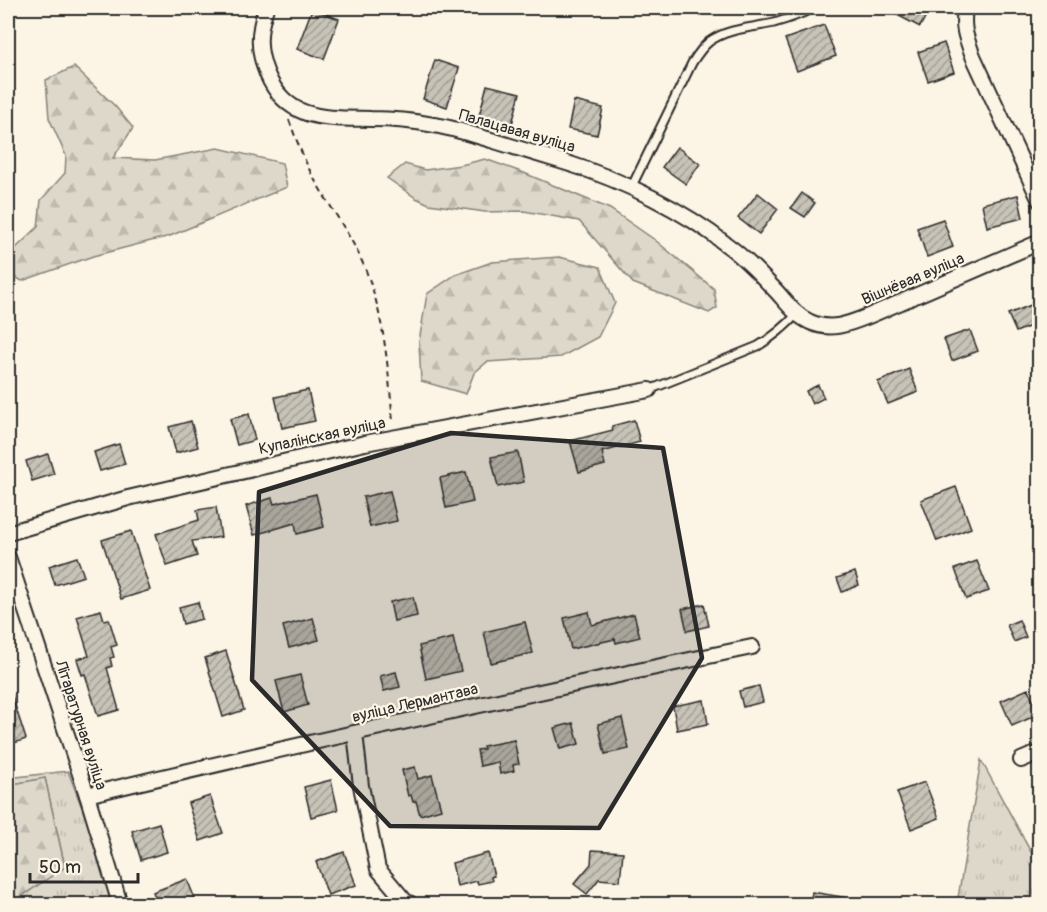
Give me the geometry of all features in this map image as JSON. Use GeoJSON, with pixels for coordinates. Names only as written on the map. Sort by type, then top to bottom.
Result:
{"type":"FeatureCollection","features":[{"type":"Feature","properties":{"kind":"street"},"geometry":{"type":"LineString","coordinates":[[266,8],[260,27],[260,46],[271,84],[281,99]]}},
{"type":"Feature","properties":{"kind":"street"},"geometry":{"type":"LineString","coordinates":[[965,8],[963,22],[966,38],[1040,201]]}},
{"type":"Feature","properties":{"kind":"street","name":"Палацавая вуліца"},"geometry":{"type":"LineString","coordinates":[[281,99],[298,110],[319,117],[408,121],[435,125],[583,168],[630,188],[694,222],[727,245],[754,269],[797,314]]}},
{"type":"Feature","properties":{"kind":"street","name":"Вішнёвая вуліца"},"geometry":{"type":"LineString","coordinates":[[797,314],[820,326],[835,327],[852,323],[1040,242]]}},
{"type":"Feature","properties":{"kind":"street","name":"Купалінская вуліца"},"geometry":{"type":"LineString","coordinates":[[8,533],[128,498],[246,469],[394,437],[649,390]]}},
{"type":"Feature","properties":{"kind":"street","name":"Літаратурная вуліца"},"geometry":{"type":"LineString","coordinates":[[8,557],[87,795],[120,904]]}},
{"type":"Feature","properties":{"kind":"street","name":"вуліца Лермантава"},"geometry":{"type":"LineString","coordinates":[[87,795],[560,687],[752,647]]}},
{"type":"Feature","properties":{"kind":"street"},"geometry":{"type":"LineString","coordinates":[[355,733],[361,786],[378,869],[405,902],[411,904]]}},
{"type":"Feature","properties":{"kind":"street"},"geometry":{"type":"LineString","coordinates":[[1021,760],[1040,752]]}},
{"type":"Feature","properties":{"kind":"lane"},"geometry":{"type":"LineString","coordinates":[[630,188],[692,63],[709,42],[735,30],[789,19],[814,8]]}},
{"type":"Feature","properties":{"kind":"lane"},"geometry":{"type":"LineString","coordinates":[[649,390],[758,346],[771,338],[797,314]]}},
{"type":"Feature","properties":{"kind":"path"},"geometry":{"type":"LineString","coordinates":[[281,99],[312,175],[351,237],[377,303],[384,340],[394,437]]}},
{"type":"Feature","properties":{"kind":"highlighted area"},"geometry":{"type":"Polygon","coordinates":[[[451,433],[663,448],[702,658],[599,828],[390,826],[252,680],[259,492],[451,433]]]}},
{"type":"Feature","properties":{"kind":"green space"},"geometry":{"type":"Polygon","coordinates":[[[74,67],[115,106],[133,128],[113,158],[155,160],[218,148],[282,163],[287,187],[170,236],[93,256],[22,281],[8,273],[8,260],[16,248],[38,227],[41,200],[65,173],[66,156],[49,118],[46,80],[74,67]]]}},
{"type":"Feature","properties":{"kind":"green space"},"geometry":{"type":"Polygon","coordinates":[[[485,159],[610,209],[655,240],[714,289],[717,308],[709,313],[633,283],[579,221],[524,211],[485,212],[429,204],[387,178],[405,164],[425,170],[485,159]]]}},
{"type":"Feature","properties":{"kind":"green space"},"geometry":{"type":"Polygon","coordinates":[[[559,257],[600,267],[615,303],[598,337],[561,357],[487,362],[474,373],[466,394],[421,381],[419,342],[427,294],[455,275],[492,262],[559,257]]]}},
{"type":"Feature","properties":{"kind":"green space"},"geometry":{"type":"Polygon","coordinates":[[[981,760],[1039,867],[1039,904],[957,904],[981,760]]]}},
{"type":"Feature","properties":{"kind":"green space"},"geometry":{"type":"Polygon","coordinates":[[[68,771],[118,903],[10,904],[65,867],[45,778],[8,785],[8,778],[68,771]]]}},
{"type":"Feature","properties":{"kind":"green space"},"geometry":{"type":"Polygon","coordinates":[[[45,778],[65,867],[8,904],[8,785],[45,778]]]}},
{"type":"Feature","properties":{"kind":"building"},"geometry":{"type":"Polygon","coordinates":[[[884,8],[930,8],[920,27],[884,8]]]}},
{"type":"Feature","properties":{"kind":"building"},"geometry":{"type":"Polygon","coordinates":[[[312,9],[339,19],[324,59],[297,49],[312,9]]]}},
{"type":"Feature","properties":{"kind":"building"},"geometry":{"type":"Polygon","coordinates":[[[824,25],[836,56],[797,71],[785,39],[824,25]]]}},
{"type":"Feature","properties":{"kind":"building"},"geometry":{"type":"Polygon","coordinates":[[[944,43],[954,72],[928,81],[918,52],[944,43]]]}},
{"type":"Feature","properties":{"kind":"building"},"geometry":{"type":"Polygon","coordinates":[[[435,60],[459,68],[447,107],[423,99],[435,60]]]}},
{"type":"Feature","properties":{"kind":"building"},"geometry":{"type":"Polygon","coordinates":[[[487,85],[520,93],[512,124],[479,116],[487,85]]]}},
{"type":"Feature","properties":{"kind":"building"},"geometry":{"type":"Polygon","coordinates":[[[574,101],[603,108],[597,135],[568,129],[574,101]]]}},
{"type":"Feature","properties":{"kind":"building"},"geometry":{"type":"Polygon","coordinates":[[[677,147],[700,164],[686,184],[662,167],[677,147]]]}},
{"type":"Feature","properties":{"kind":"building"},"geometry":{"type":"Polygon","coordinates":[[[758,193],[778,209],[759,234],[738,218],[758,193]]]}},
{"type":"Feature","properties":{"kind":"building"},"geometry":{"type":"Polygon","coordinates":[[[802,193],[815,203],[805,217],[791,208],[802,193]]]}},
{"type":"Feature","properties":{"kind":"building"},"geometry":{"type":"Polygon","coordinates":[[[1018,195],[1023,218],[987,227],[982,204],[1018,195]]]}},
{"type":"Feature","properties":{"kind":"building"},"geometry":{"type":"Polygon","coordinates":[[[943,219],[953,247],[927,257],[917,228],[943,219]]]}},
{"type":"Feature","properties":{"kind":"building"},"geometry":{"type":"Polygon","coordinates":[[[1031,305],[1038,323],[1016,332],[1008,314],[1031,305]]]}},
{"type":"Feature","properties":{"kind":"building"},"geometry":{"type":"Polygon","coordinates":[[[970,330],[978,351],[952,361],[944,339],[970,330]]]}},
{"type":"Feature","properties":{"kind":"building"},"geometry":{"type":"Polygon","coordinates":[[[909,369],[918,392],[888,404],[878,382],[909,369]]]}},
{"type":"Feature","properties":{"kind":"building"},"geometry":{"type":"Polygon","coordinates":[[[818,385],[824,398],[812,404],[806,391],[818,385]]]}},
{"type":"Feature","properties":{"kind":"building"},"geometry":{"type":"Polygon","coordinates":[[[308,390],[315,421],[282,428],[275,397],[308,390]]]}},
{"type":"Feature","properties":{"kind":"building"},"geometry":{"type":"Polygon","coordinates":[[[249,414],[255,440],[237,445],[230,419],[249,414]]]}},
{"type":"Feature","properties":{"kind":"building"},"geometry":{"type":"Polygon","coordinates":[[[634,420],[640,442],[602,452],[605,465],[579,472],[570,441],[613,430],[612,426],[634,420]]]}},
{"type":"Feature","properties":{"kind":"building"},"geometry":{"type":"Polygon","coordinates":[[[191,421],[198,447],[176,453],[169,427],[191,421]]]}},
{"type":"Feature","properties":{"kind":"building"},"geometry":{"type":"Polygon","coordinates":[[[119,444],[125,464],[100,471],[94,452],[119,444]]]}},
{"type":"Feature","properties":{"kind":"building"},"geometry":{"type":"Polygon","coordinates":[[[518,452],[524,482],[498,487],[491,457],[518,452]]]}},
{"type":"Feature","properties":{"kind":"building"},"geometry":{"type":"Polygon","coordinates":[[[48,454],[54,474],[32,481],[26,461],[48,454]]]}},
{"type":"Feature","properties":{"kind":"building"},"geometry":{"type":"Polygon","coordinates":[[[466,472],[473,502],[446,508],[440,478],[466,472]]]}},
{"type":"Feature","properties":{"kind":"building"},"geometry":{"type":"Polygon","coordinates":[[[956,487],[971,528],[937,541],[921,500],[956,487]]]}},
{"type":"Feature","properties":{"kind":"building"},"geometry":{"type":"Polygon","coordinates":[[[390,491],[397,521],[370,527],[363,497],[390,491]]]}},
{"type":"Feature","properties":{"kind":"building"},"geometry":{"type":"Polygon","coordinates":[[[316,494],[324,527],[297,534],[295,523],[254,535],[246,506],[272,498],[274,504],[316,494]]]}},
{"type":"Feature","properties":{"kind":"building"},"geometry":{"type":"Polygon","coordinates":[[[216,507],[221,537],[192,541],[197,556],[167,566],[156,534],[199,520],[197,510],[216,507]]]}},
{"type":"Feature","properties":{"kind":"building"},"geometry":{"type":"Polygon","coordinates":[[[131,531],[150,590],[121,599],[102,540],[131,531]]]}},
{"type":"Feature","properties":{"kind":"building"},"geometry":{"type":"Polygon","coordinates":[[[77,557],[84,576],[55,585],[49,566],[77,557]]]}},
{"type":"Feature","properties":{"kind":"building"},"geometry":{"type":"Polygon","coordinates":[[[977,561],[989,591],[966,599],[955,569],[977,561]]]}},
{"type":"Feature","properties":{"kind":"building"},"geometry":{"type":"Polygon","coordinates":[[[855,572],[859,585],[842,592],[837,578],[855,572]]]}},
{"type":"Feature","properties":{"kind":"building"},"geometry":{"type":"Polygon","coordinates":[[[413,597],[417,616],[394,621],[390,602],[413,597]]]}},
{"type":"Feature","properties":{"kind":"building"},"geometry":{"type":"Polygon","coordinates":[[[198,602],[202,619],[183,624],[179,607],[198,602]]]}},
{"type":"Feature","properties":{"kind":"building"},"geometry":{"type":"Polygon","coordinates":[[[704,604],[709,626],[687,631],[682,609],[704,604]]]}},
{"type":"Feature","properties":{"kind":"building"},"geometry":{"type":"Polygon","coordinates":[[[101,610],[104,620],[109,619],[117,645],[111,647],[114,657],[110,658],[112,666],[107,668],[119,710],[98,716],[85,674],[82,675],[77,659],[89,656],[77,617],[101,610]]]}},
{"type":"Feature","properties":{"kind":"building"},"geometry":{"type":"Polygon","coordinates":[[[589,612],[592,625],[634,614],[640,637],[616,643],[615,639],[571,649],[564,618],[589,612]]]}},
{"type":"Feature","properties":{"kind":"building"},"geometry":{"type":"Polygon","coordinates":[[[313,618],[319,640],[289,648],[283,626],[313,618]]]}},
{"type":"Feature","properties":{"kind":"building"},"geometry":{"type":"Polygon","coordinates":[[[1019,620],[1026,637],[1014,642],[1007,625],[1019,620]]]}},
{"type":"Feature","properties":{"kind":"building"},"geometry":{"type":"Polygon","coordinates":[[[525,622],[533,653],[491,663],[484,632],[525,622]]]}},
{"type":"Feature","properties":{"kind":"building"},"geometry":{"type":"Polygon","coordinates":[[[453,638],[461,671],[426,679],[419,646],[453,638]]]}},
{"type":"Feature","properties":{"kind":"building"},"geometry":{"type":"Polygon","coordinates":[[[226,651],[244,710],[223,717],[205,658],[226,651]]]}},
{"type":"Feature","properties":{"kind":"building"},"geometry":{"type":"Polygon","coordinates":[[[396,672],[400,687],[384,691],[380,676],[396,672]]]}},
{"type":"Feature","properties":{"kind":"building"},"geometry":{"type":"Polygon","coordinates":[[[300,675],[308,705],[284,712],[276,681],[300,675]]]}},
{"type":"Feature","properties":{"kind":"building"},"geometry":{"type":"Polygon","coordinates":[[[759,686],[763,702],[743,707],[739,691],[759,686]]]}},
{"type":"Feature","properties":{"kind":"building"},"geometry":{"type":"Polygon","coordinates":[[[1028,689],[1039,714],[1012,726],[1001,701],[1028,689]]]}},
{"type":"Feature","properties":{"kind":"building"},"geometry":{"type":"Polygon","coordinates":[[[8,690],[10,690],[26,739],[8,745],[8,690]]]}},
{"type":"Feature","properties":{"kind":"building"},"geometry":{"type":"Polygon","coordinates":[[[704,700],[708,724],[677,730],[673,706],[704,700]]]}},
{"type":"Feature","properties":{"kind":"building"},"geometry":{"type":"Polygon","coordinates":[[[622,718],[629,749],[605,754],[598,724],[622,718]]]}},
{"type":"Feature","properties":{"kind":"building"},"geometry":{"type":"Polygon","coordinates":[[[573,723],[579,744],[560,749],[554,728],[573,723]]]}},
{"type":"Feature","properties":{"kind":"building"},"geometry":{"type":"Polygon","coordinates":[[[514,740],[519,764],[513,765],[514,771],[500,774],[498,762],[480,766],[477,750],[484,749],[483,746],[514,740]]]}},
{"type":"Feature","properties":{"kind":"building"},"geometry":{"type":"Polygon","coordinates":[[[415,767],[418,779],[432,775],[441,809],[420,815],[416,801],[413,802],[411,795],[408,796],[402,770],[415,767]]]}},
{"type":"Feature","properties":{"kind":"building"},"geometry":{"type":"Polygon","coordinates":[[[331,780],[338,810],[311,817],[304,787],[331,780]]]}},
{"type":"Feature","properties":{"kind":"building"},"geometry":{"type":"Polygon","coordinates":[[[925,782],[939,818],[911,829],[897,792],[925,782]]]}},
{"type":"Feature","properties":{"kind":"building"},"geometry":{"type":"Polygon","coordinates":[[[210,796],[223,833],[200,841],[188,803],[210,796]]]}},
{"type":"Feature","properties":{"kind":"building"},"geometry":{"type":"Polygon","coordinates":[[[159,823],[167,852],[141,860],[132,831],[159,823]]]}},
{"type":"Feature","properties":{"kind":"building"},"geometry":{"type":"Polygon","coordinates":[[[592,850],[623,852],[620,881],[599,879],[587,894],[574,884],[591,864],[592,850]]]}},
{"type":"Feature","properties":{"kind":"building"},"geometry":{"type":"Polygon","coordinates":[[[344,852],[356,885],[328,895],[316,862],[344,852]]]}},
{"type":"Feature","properties":{"kind":"building"},"geometry":{"type":"Polygon","coordinates":[[[488,853],[494,876],[491,877],[492,881],[478,884],[477,881],[457,886],[452,863],[488,853]]]}},
{"type":"Feature","properties":{"kind":"building"},"geometry":{"type":"Polygon","coordinates":[[[187,879],[197,904],[158,904],[153,892],[187,879]]]}},
{"type":"Feature","properties":{"kind":"building"},"geometry":{"type":"Polygon","coordinates":[[[812,892],[849,898],[848,904],[810,904],[812,892]]]}}]}
